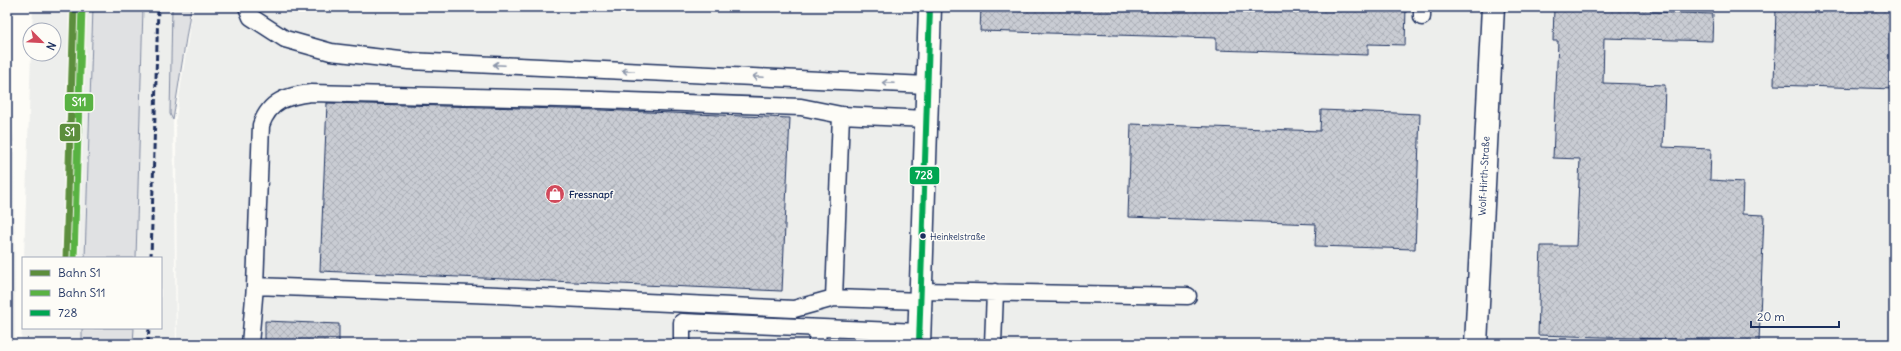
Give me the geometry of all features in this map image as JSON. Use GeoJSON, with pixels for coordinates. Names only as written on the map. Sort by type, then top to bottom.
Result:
{"type":"FeatureCollection","features":[{"type":"Feature","properties":{"kind":"street"},"geometry":{"type":"LineString","coordinates":[[919,338],[930,7]]}},
{"type":"Feature","properties":{"kind":"street","name":"Wolf-Hirth-Straße"},"geometry":{"type":"LineString","coordinates":[[1476,344],[1492,7]]}},
{"type":"Feature","properties":{"kind":"lane"},"geometry":{"type":"LineString","coordinates":[[246,7],[250,17],[285,39],[332,52],[409,61],[927,85]]}},
{"type":"Feature","properties":{"kind":"lane"},"geometry":{"type":"LineString","coordinates":[[250,344],[255,286],[261,126],[265,115],[274,104],[290,96],[311,93],[801,107],[841,115],[926,118]]}},
{"type":"Feature","properties":{"kind":"lane"},"geometry":{"type":"LineString","coordinates":[[834,298],[841,115]]}},
{"type":"Feature","properties":{"kind":"lane"},"geometry":{"type":"LineString","coordinates":[[255,286],[498,295],[794,309],[834,298],[921,296],[995,292],[1188,296]]}},
{"type":"Feature","properties":{"kind":"lane"},"geometry":{"type":"LineString","coordinates":[[993,344],[995,292]]}},
{"type":"Feature","properties":{"kind":"lane"},"geometry":{"type":"LineString","coordinates":[[682,344],[682,322],[818,328],[919,338]]}},
{"type":"Feature","properties":{"kind":"lane"},"geometry":{"type":"LineString","coordinates":[[817,344],[818,328]]}},
{"type":"Feature","properties":{"kind":"shaded area"},"geometry":{"type":"Polygon","coordinates":[[[33,7],[93,7],[85,257],[24,257],[31,62],[62,62],[62,22],[32,22],[33,7]]]}},
{"type":"Feature","properties":{"kind":"shaded area"},"geometry":{"type":"Polygon","coordinates":[[[93,7],[143,7],[136,257],[85,257],[93,7]]]}},
{"type":"Feature","properties":{"kind":"shaded area"},"geometry":{"type":"Polygon","coordinates":[[[143,7],[172,7],[170,114],[173,120],[176,344],[133,344],[134,329],[162,329],[162,257],[136,257],[143,7]]]}},
{"type":"Feature","properties":{"kind":"shaded area"},"geometry":{"type":"Polygon","coordinates":[[[172,7],[191,7],[173,120],[170,114],[172,7]]]}},
{"type":"Feature","properties":{"kind":"shaded area"},"geometry":{"type":"Polygon","coordinates":[[[193,7],[1894,7],[1894,344],[177,344],[176,117],[193,7]]]}},
{"type":"Feature","properties":{"kind":"shaded area"},"geometry":{"type":"Polygon","coordinates":[[[7,40],[14,144],[15,344],[7,344],[7,40]]]}},
{"type":"Feature","properties":{"kind":"shaded area"},"geometry":{"type":"Polygon","coordinates":[[[22,321],[22,329],[82,329],[82,344],[21,344],[22,321]]]}},
{"type":"Feature","properties":{"kind":"shaded area"},"geometry":{"type":"Polygon","coordinates":[[[82,329],[134,329],[133,344],[82,344],[82,329]]]}},
{"type":"Feature","properties":{"kind":"building"},"geometry":{"type":"Polygon","coordinates":[[[981,7],[1406,7],[1405,45],[1368,44],[1368,55],[1216,50],[1216,38],[980,31],[981,7]]]}},
{"type":"Feature","properties":{"kind":"building"},"geometry":{"type":"Polygon","coordinates":[[[1554,7],[1651,7],[1651,12],[1713,14],[1712,41],[1604,38],[1603,83],[1665,85],[1663,147],[1711,149],[1710,180],[1743,182],[1742,214],[1764,215],[1759,342],[1538,335],[1541,246],[1576,246],[1580,159],[1553,158],[1558,41],[1553,41],[1554,7]]]}},
{"type":"Feature","properties":{"kind":"building"},"geometry":{"type":"Polygon","coordinates":[[[1776,7],[1894,7],[1894,89],[1774,85],[1776,7]]]}},
{"type":"Feature","properties":{"kind":"building","name":"Fressnapf"},"geometry":{"type":"Polygon","coordinates":[[[327,103],[601,110],[790,118],[782,291],[320,271],[327,103]]]}},
{"type":"Feature","properties":{"kind":"building"},"geometry":{"type":"Polygon","coordinates":[[[1321,110],[1420,114],[1415,249],[1315,246],[1316,224],[1128,217],[1131,124],[1320,131],[1321,110]]]}},
{"type":"Feature","properties":{"kind":"building"},"geometry":{"type":"Polygon","coordinates":[[[265,321],[339,324],[339,344],[265,344],[265,321]]]}},
{"type":"Feature","properties":{"kind":"railway"},"geometry":{"type":"LineString","coordinates":[[151,257],[158,7]]}},
{"type":"Feature","properties":{"kind":"railway"},"geometry":{"type":"LineString","coordinates":[[148,344],[149,329]]}},
{"type":"Feature","properties":{"kind":"rail line","name":"S1"},"geometry":{"type":"LineString","coordinates":[[66,257],[74,7]]}},
{"type":"Feature","properties":{"kind":"rail line","name":"S11"},"geometry":{"type":"LineString","coordinates":[[74,257],[82,7]]}},
{"type":"Feature","properties":{"kind":"transit line","name":"728"},"geometry":{"type":"LineString","coordinates":[[919,344],[930,7]]}},
{"type":"Feature","properties":{"kind":"place","name":"Fressnapf"},"geometry":{"type":"Point","coordinates":[555,194]}},
{"type":"Feature","properties":{"kind":"place","name":"Heinkelstraße"},"geometry":{"type":"Point","coordinates":[923,236]}}]}
